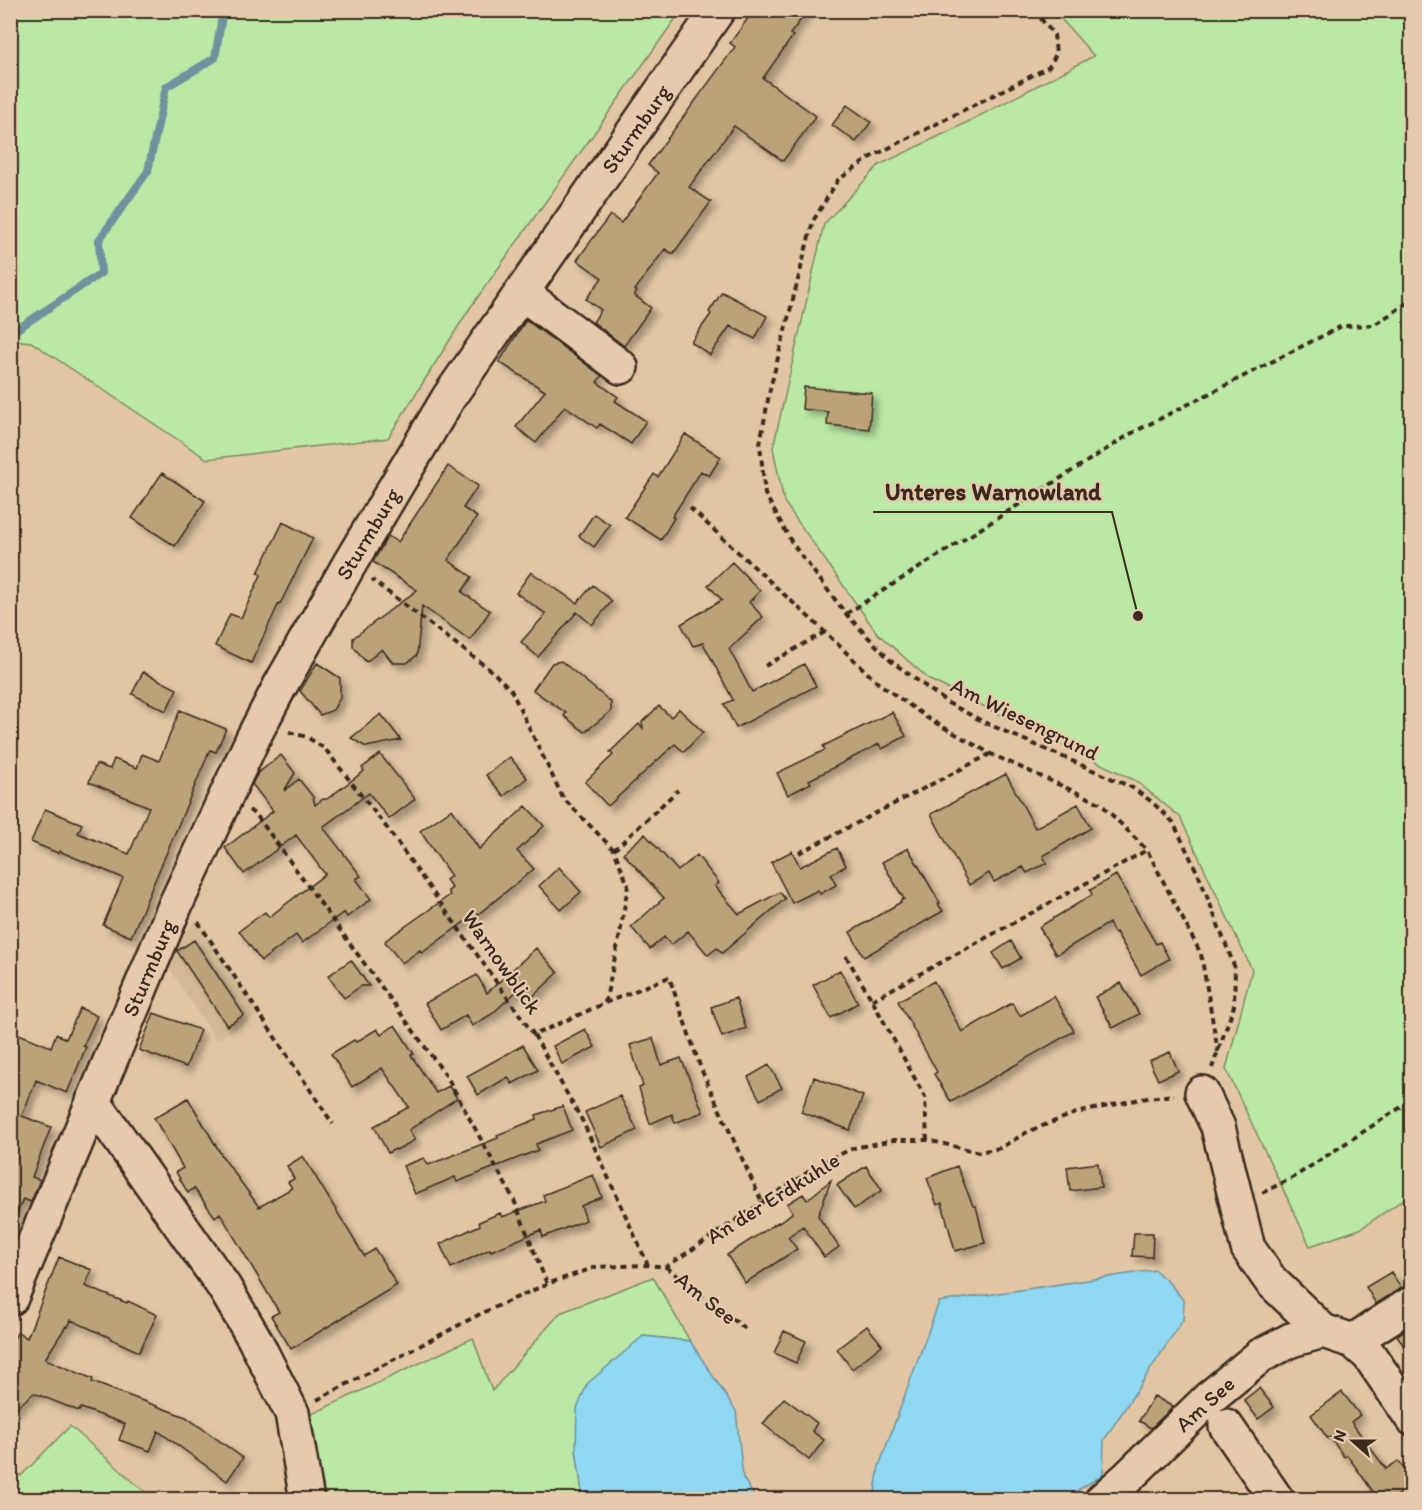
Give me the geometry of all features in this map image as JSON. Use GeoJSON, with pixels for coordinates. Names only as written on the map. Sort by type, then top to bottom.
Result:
{"type":"FeatureCollection","features":[{"type":"Feature","properties":{"kind":"street","name":"Sturmburg"},"geometry":{"type":"LineString","coordinates":[[11,1298],[175,906],[254,736],[286,676],[449,397],[718,10]]}},
{"type":"Feature","properties":{"kind":"street"},"geometry":{"type":"LineString","coordinates":[[522,293],[621,367]]}},
{"type":"Feature","properties":{"kind":"street"},"geometry":{"type":"LineString","coordinates":[[1202,1093],[1218,1127],[1248,1248],[1271,1281],[1338,1336],[1370,1355],[1412,1418]]}},
{"type":"Feature","properties":{"kind":"street"},"geometry":{"type":"LineString","coordinates":[[93,1101],[224,1287],[254,1338],[292,1413],[307,1500]]}},
{"type":"Feature","properties":{"kind":"street","name":"Am See"},"geometry":{"type":"LineString","coordinates":[[1102,1500],[1208,1399],[1260,1356],[1291,1340],[1338,1336],[1412,1303]]}},
{"type":"Feature","properties":{"kind":"street","name":"Am See"},"geometry":{"type":"LineString","coordinates":[[1226,1426],[1277,1500]]}},
{"type":"Feature","properties":{"kind":"path","name":"Am Wiesengrund"},"geometry":{"type":"LineString","coordinates":[[1034,10],[1054,35],[1056,54],[1048,67],[871,157],[838,180],[813,220],[771,389],[760,444],[765,494],[792,543],[846,614],[891,661],[948,703],[986,723],[1131,787],[1152,802],[1173,822],[1199,876],[1235,968],[1234,1006],[1202,1093]]}},
{"type":"Feature","properties":{"kind":"path"},"geometry":{"type":"LineString","coordinates":[[846,614],[1132,433],[1342,326],[1374,325],[1412,300]]}},
{"type":"Feature","properties":{"kind":"path"},"geometry":{"type":"LineString","coordinates":[[690,508],[878,683],[929,719],[991,754],[1100,803],[1147,850],[1201,954],[1218,1053]]}},
{"type":"Feature","properties":{"kind":"path"},"geometry":{"type":"LineString","coordinates":[[350,563],[493,672],[511,690],[563,798],[614,850],[628,885],[620,934],[604,1003]]}},
{"type":"Feature","properties":{"kind":"path"},"geometry":{"type":"LineString","coordinates":[[765,666],[825,632]]}},
{"type":"Feature","properties":{"kind":"path","name":"Warnowblick"},"geometry":{"type":"LineString","coordinates":[[254,736],[291,732],[307,737],[325,749],[387,828],[534,1035],[669,977],[701,1069],[762,1202]]}},
{"type":"Feature","properties":{"kind":"path"},"geometry":{"type":"LineString","coordinates":[[799,853],[991,754]]}},
{"type":"Feature","properties":{"kind":"path"},"geometry":{"type":"LineString","coordinates":[[614,850],[678,790]]}},
{"type":"Feature","properties":{"kind":"path"},"geometry":{"type":"LineString","coordinates":[[227,795],[257,816],[447,1077],[514,1200],[547,1284]]}},
{"type":"Feature","properties":{"kind":"path"},"geometry":{"type":"LineString","coordinates":[[872,1000],[1147,850]]}},
{"type":"Feature","properties":{"kind":"path"},"geometry":{"type":"LineString","coordinates":[[175,906],[196,920],[333,1124]]}},
{"type":"Feature","properties":{"kind":"path"},"geometry":{"type":"LineString","coordinates":[[846,956],[925,1097],[927,1140]]}},
{"type":"Feature","properties":{"kind":"path"},"geometry":{"type":"LineString","coordinates":[[534,1035],[583,1122],[648,1265]]}},
{"type":"Feature","properties":{"kind":"path","name":"An der Erdkuhle"},"geometry":{"type":"LineString","coordinates":[[666,1267],[823,1162],[854,1148],[894,1140],[927,1140],[979,1152],[1000,1148],[1029,1131],[1076,1113],[1140,1099],[1202,1093]]}},
{"type":"Feature","properties":{"kind":"path"},"geometry":{"type":"LineString","coordinates":[[1237,1206],[1294,1177],[1412,1100]]}},
{"type":"Feature","properties":{"kind":"path"},"geometry":{"type":"LineString","coordinates":[[292,1413],[482,1313],[547,1284],[596,1267],[648,1265],[666,1267]]}},
{"type":"Feature","properties":{"kind":"path","name":"Am See"},"geometry":{"type":"LineString","coordinates":[[666,1267],[747,1330]]}},
{"type":"Feature","properties":{"kind":"shaded area"},"geometry":{"type":"Polygon","coordinates":[[[196,920],[259,1014],[216,1040],[164,960],[196,920]]]}},
{"type":"Feature","properties":{"kind":"green space"},"geometry":{"type":"Polygon","coordinates":[[[10,11],[681,11],[470,308],[388,438],[207,459],[31,342],[11,340],[10,11]]]}},
{"type":"Feature","properties":{"kind":"green space"},"geometry":{"type":"Polygon","coordinates":[[[1054,11],[1411,11],[1411,1206],[1404,1199],[1360,1229],[1310,1246],[1226,1069],[1252,970],[1180,817],[1136,781],[930,680],[877,633],[784,502],[773,448],[824,224],[879,165],[956,128],[1094,56],[1054,11]]]}},
{"type":"Feature","properties":{"kind":"green space"},"geometry":{"type":"Polygon","coordinates":[[[653,1277],[690,1341],[643,1336],[576,1449],[583,1499],[318,1499],[305,1429],[312,1414],[473,1338],[492,1391],[560,1313],[653,1277]]]}},
{"type":"Feature","properties":{"kind":"green space"},"geometry":{"type":"Polygon","coordinates":[[[70,1426],[153,1499],[11,1499],[11,1464],[21,1476],[70,1426]]]}},
{"type":"Feature","properties":{"kind":"water"},"geometry":{"type":"Polygon","coordinates":[[[1155,1270],[1184,1301],[1183,1320],[1104,1440],[1103,1475],[1063,1499],[874,1499],[879,1466],[939,1302],[1155,1270]]]}},
{"type":"Feature","properties":{"kind":"water"},"geometry":{"type":"Polygon","coordinates":[[[643,1336],[690,1341],[736,1411],[743,1478],[756,1499],[583,1499],[576,1449],[577,1409],[587,1384],[643,1336]]]}},
{"type":"Feature","properties":{"kind":"building"},"geometry":{"type":"Polygon","coordinates":[[[754,10],[808,10],[790,34],[793,36],[763,78],[816,116],[783,161],[734,126],[689,187],[711,202],[673,254],[665,249],[635,290],[637,291],[634,295],[651,308],[624,346],[593,322],[601,310],[586,299],[602,278],[577,260],[610,215],[621,223],[658,173],[648,165],[735,47],[730,43],[754,10]]]}},
{"type":"Feature","properties":{"kind":"building"},"geometry":{"type":"Polygon","coordinates":[[[847,105],[871,122],[856,142],[832,125],[847,105]]]}},
{"type":"Feature","properties":{"kind":"building"},"geometry":{"type":"Polygon","coordinates":[[[722,292],[767,316],[755,339],[730,326],[710,355],[691,342],[711,314],[709,312],[722,292]]]}},
{"type":"Feature","properties":{"kind":"building"},"geometry":{"type":"Polygon","coordinates":[[[526,320],[602,376],[597,382],[618,397],[615,401],[646,421],[631,444],[600,424],[597,428],[565,406],[536,443],[516,427],[545,391],[499,362],[526,320]]]}},
{"type":"Feature","properties":{"kind":"building"},"geometry":{"type":"Polygon","coordinates":[[[804,387],[872,393],[869,429],[827,425],[828,412],[802,409],[804,387]]]}},
{"type":"Feature","properties":{"kind":"building"},"geometry":{"type":"Polygon","coordinates":[[[685,434],[721,457],[709,476],[701,471],[672,517],[674,518],[661,540],[625,517],[654,474],[658,477],[685,434]]]}},
{"type":"Feature","properties":{"kind":"building"},"geometry":{"type":"Polygon","coordinates":[[[448,466],[478,486],[463,508],[477,517],[448,560],[472,577],[462,592],[490,611],[470,640],[422,606],[417,655],[407,663],[393,663],[382,649],[366,662],[353,646],[353,638],[417,590],[373,562],[388,536],[398,542],[448,466]]]}},
{"type":"Feature","properties":{"kind":"building"},"geometry":{"type":"Polygon","coordinates":[[[162,473],[205,501],[175,546],[132,518],[162,473]]]}},
{"type":"Feature","properties":{"kind":"building"},"geometry":{"type":"Polygon","coordinates":[[[594,514],[610,525],[594,547],[579,536],[594,514]]]}},
{"type":"Feature","properties":{"kind":"building"},"geometry":{"type":"Polygon","coordinates":[[[283,522],[313,538],[251,663],[215,646],[230,614],[241,618],[261,575],[258,573],[283,522]]]}},
{"type":"Feature","properties":{"kind":"building"},"geometry":{"type":"Polygon","coordinates":[[[732,562],[760,591],[749,602],[763,617],[729,649],[752,692],[804,664],[816,686],[736,728],[724,704],[733,700],[703,643],[693,646],[681,624],[722,600],[708,585],[732,562]]]}},
{"type":"Feature","properties":{"kind":"building"},"geometry":{"type":"Polygon","coordinates":[[[531,572],[577,603],[593,585],[612,601],[592,625],[577,612],[538,657],[521,642],[546,614],[516,593],[531,572]]]}},
{"type":"Feature","properties":{"kind":"building"},"geometry":{"type":"Polygon","coordinates":[[[561,661],[611,702],[611,711],[585,732],[564,716],[566,713],[533,690],[552,663],[561,661]]]}},
{"type":"Feature","properties":{"kind":"building"},"geometry":{"type":"Polygon","coordinates":[[[317,663],[340,678],[340,698],[333,710],[320,715],[300,691],[317,663]]]}},
{"type":"Feature","properties":{"kind":"building"},"geometry":{"type":"Polygon","coordinates":[[[143,672],[177,689],[166,711],[132,694],[143,672]]]}},
{"type":"Feature","properties":{"kind":"building"},"geometry":{"type":"Polygon","coordinates":[[[659,706],[671,717],[679,709],[703,732],[684,752],[675,744],[608,806],[585,782],[613,755],[610,752],[639,724],[643,728],[642,722],[659,706]]]}},
{"type":"Feature","properties":{"kind":"building"},"geometry":{"type":"Polygon","coordinates":[[[180,710],[226,729],[216,752],[210,750],[131,937],[103,925],[123,878],[59,851],[58,853],[31,842],[45,809],[82,824],[78,833],[129,854],[149,807],[89,782],[96,764],[110,769],[114,759],[137,768],[142,754],[159,761],[180,710]]]}},
{"type":"Feature","properties":{"kind":"building"},"geometry":{"type":"Polygon","coordinates":[[[892,712],[906,736],[882,749],[879,744],[809,780],[811,783],[788,795],[777,773],[825,750],[823,746],[892,712]]]}},
{"type":"Feature","properties":{"kind":"building"},"geometry":{"type":"Polygon","coordinates":[[[381,714],[401,740],[366,747],[351,738],[381,714]]]}},
{"type":"Feature","properties":{"kind":"building"},"geometry":{"type":"Polygon","coordinates":[[[380,754],[415,799],[389,819],[369,793],[323,827],[361,876],[356,879],[371,899],[347,917],[344,912],[302,943],[296,935],[261,961],[239,931],[265,912],[269,917],[325,874],[296,835],[244,874],[225,848],[273,811],[252,784],[258,773],[281,755],[295,773],[284,791],[299,779],[313,797],[315,805],[327,799],[364,771],[362,768],[380,754]]]}},
{"type":"Feature","properties":{"kind":"building"},"geometry":{"type":"Polygon","coordinates":[[[510,757],[527,778],[504,796],[486,775],[510,757]]]}},
{"type":"Feature","properties":{"kind":"building"},"geometry":{"type":"Polygon","coordinates":[[[1006,774],[1035,828],[1078,804],[1091,828],[1043,856],[1047,863],[1027,873],[1023,867],[994,882],[989,873],[969,885],[931,814],[1006,774]]]}},
{"type":"Feature","properties":{"kind":"building"},"geometry":{"type":"Polygon","coordinates":[[[526,806],[544,826],[517,851],[534,869],[471,920],[470,918],[422,953],[420,950],[402,963],[385,942],[386,940],[450,895],[448,891],[452,888],[446,880],[451,876],[420,831],[452,809],[479,849],[526,806]]]}},
{"type":"Feature","properties":{"kind":"building"},"geometry":{"type":"Polygon","coordinates":[[[645,834],[678,871],[697,855],[719,883],[715,886],[739,914],[780,892],[785,899],[722,953],[717,948],[708,955],[688,931],[671,945],[664,937],[650,949],[631,927],[664,898],[623,853],[645,834]]]}},
{"type":"Feature","properties":{"kind":"building"},"geometry":{"type":"Polygon","coordinates":[[[837,848],[846,866],[831,874],[836,885],[820,894],[818,890],[792,903],[771,862],[792,851],[800,867],[837,848]]]}},
{"type":"Feature","properties":{"kind":"building"},"geometry":{"type":"Polygon","coordinates":[[[908,848],[943,911],[864,957],[850,932],[904,899],[882,862],[908,848]]]}},
{"type":"Feature","properties":{"kind":"building"},"geometry":{"type":"Polygon","coordinates":[[[559,867],[581,892],[561,910],[539,886],[559,867]]]}},
{"type":"Feature","properties":{"kind":"building"},"geometry":{"type":"Polygon","coordinates":[[[1116,875],[1156,944],[1160,942],[1169,959],[1141,975],[1109,923],[1056,955],[1039,927],[1092,895],[1090,890],[1116,875]]]}},
{"type":"Feature","properties":{"kind":"building"},"geometry":{"type":"Polygon","coordinates":[[[194,940],[244,1015],[227,1026],[177,951],[194,940]]]}},
{"type":"Feature","properties":{"kind":"building"},"geometry":{"type":"Polygon","coordinates":[[[1011,941],[1021,958],[1003,969],[993,953],[1011,941]]]}},
{"type":"Feature","properties":{"kind":"building"},"geometry":{"type":"Polygon","coordinates":[[[536,948],[558,973],[532,997],[522,986],[492,1014],[472,1026],[466,1015],[441,1030],[425,1003],[477,975],[487,993],[536,948]]]}},
{"type":"Feature","properties":{"kind":"building"},"geometry":{"type":"Polygon","coordinates":[[[351,960],[369,986],[361,986],[344,998],[328,976],[351,960]]]}},
{"type":"Feature","properties":{"kind":"building"},"geometry":{"type":"Polygon","coordinates":[[[840,970],[858,1003],[831,1018],[813,985],[840,970]]]}},
{"type":"Feature","properties":{"kind":"building"},"geometry":{"type":"Polygon","coordinates":[[[934,981],[962,1032],[1012,1003],[1020,1016],[1054,996],[1074,1031],[951,1102],[934,1074],[937,1072],[898,1001],[934,981]]]}},
{"type":"Feature","properties":{"kind":"building"},"geometry":{"type":"Polygon","coordinates":[[[1121,983],[1139,1014],[1113,1028],[1095,997],[1121,983]]]}},
{"type":"Feature","properties":{"kind":"building"},"geometry":{"type":"Polygon","coordinates":[[[736,998],[746,1028],[722,1037],[711,1007],[736,998]]]}},
{"type":"Feature","properties":{"kind":"building"},"geometry":{"type":"Polygon","coordinates":[[[80,1008],[97,1016],[83,1046],[86,1047],[67,1093],[36,1080],[22,1116],[51,1127],[32,1177],[40,1180],[31,1202],[23,1199],[12,1227],[10,1227],[10,1053],[19,1034],[51,1047],[56,1034],[66,1039],[80,1008]]]}},
{"type":"Feature","properties":{"kind":"building"},"geometry":{"type":"Polygon","coordinates":[[[154,1013],[200,1030],[186,1067],[139,1050],[154,1013]]]}},
{"type":"Feature","properties":{"kind":"building"},"geometry":{"type":"Polygon","coordinates":[[[395,1025],[436,1093],[449,1086],[457,1098],[409,1130],[415,1140],[388,1153],[374,1126],[409,1107],[382,1068],[352,1087],[331,1054],[377,1029],[381,1035],[395,1025]]]}},
{"type":"Feature","properties":{"kind":"building"},"geometry":{"type":"Polygon","coordinates":[[[585,1029],[595,1047],[562,1064],[553,1046],[585,1029]]]}},
{"type":"Feature","properties":{"kind":"building"},"geometry":{"type":"Polygon","coordinates":[[[653,1038],[661,1065],[681,1058],[703,1112],[675,1123],[672,1114],[650,1124],[639,1088],[643,1086],[630,1045],[653,1038]]]}},
{"type":"Feature","properties":{"kind":"building"},"geometry":{"type":"Polygon","coordinates":[[[523,1045],[538,1070],[512,1084],[508,1077],[478,1095],[467,1076],[523,1045]]]}},
{"type":"Feature","properties":{"kind":"building"},"geometry":{"type":"Polygon","coordinates":[[[1170,1052],[1178,1071],[1158,1080],[1149,1061],[1170,1052]]]}},
{"type":"Feature","properties":{"kind":"building"},"geometry":{"type":"Polygon","coordinates":[[[769,1065],[782,1088],[760,1100],[748,1077],[769,1065]]]}},
{"type":"Feature","properties":{"kind":"building"},"geometry":{"type":"Polygon","coordinates":[[[814,1077],[863,1096],[850,1130],[801,1112],[814,1077]]]}},
{"type":"Feature","properties":{"kind":"building"},"geometry":{"type":"Polygon","coordinates":[[[620,1096],[637,1130],[601,1147],[585,1112],[620,1096]]]}},
{"type":"Feature","properties":{"kind":"building"},"geometry":{"type":"Polygon","coordinates":[[[188,1098],[222,1156],[259,1207],[292,1188],[288,1182],[294,1179],[287,1166],[303,1156],[364,1256],[375,1249],[397,1285],[291,1349],[271,1316],[279,1312],[220,1213],[215,1217],[194,1188],[188,1193],[176,1172],[183,1168],[154,1118],[188,1098]]]}},
{"type":"Feature","properties":{"kind":"building"},"geometry":{"type":"Polygon","coordinates":[[[563,1106],[572,1130],[536,1144],[538,1150],[457,1182],[455,1177],[415,1194],[403,1166],[424,1158],[428,1165],[498,1138],[497,1135],[537,1119],[536,1115],[563,1106]]]}},
{"type":"Feature","properties":{"kind":"building"},"geometry":{"type":"Polygon","coordinates":[[[1098,1163],[1101,1187],[1070,1191],[1067,1167],[1098,1163]]]}},
{"type":"Feature","properties":{"kind":"building"},"geometry":{"type":"Polygon","coordinates":[[[866,1166],[882,1190],[854,1209],[837,1185],[866,1166]]]}},
{"type":"Feature","properties":{"kind":"building"},"geometry":{"type":"Polygon","coordinates":[[[957,1166],[973,1206],[976,1206],[985,1243],[955,1251],[942,1203],[937,1205],[927,1178],[957,1166]]]}},
{"type":"Feature","properties":{"kind":"building"},"geometry":{"type":"Polygon","coordinates":[[[593,1175],[602,1197],[581,1206],[586,1220],[543,1237],[541,1230],[491,1251],[490,1249],[451,1268],[440,1244],[480,1225],[479,1222],[500,1213],[502,1217],[545,1201],[543,1195],[593,1175]]]}},
{"type":"Feature","properties":{"kind":"building"},"geometry":{"type":"Polygon","coordinates":[[[831,1180],[818,1216],[839,1247],[824,1257],[803,1226],[788,1237],[797,1249],[745,1283],[727,1255],[793,1212],[787,1204],[803,1194],[807,1200],[831,1180]]]}},
{"type":"Feature","properties":{"kind":"building"},"geometry":{"type":"Polygon","coordinates":[[[1134,1233],[1153,1233],[1152,1257],[1132,1256],[1134,1233]]]}},
{"type":"Feature","properties":{"kind":"building"},"geometry":{"type":"Polygon","coordinates":[[[59,1257],[92,1270],[85,1286],[127,1303],[128,1301],[157,1315],[139,1352],[71,1320],[45,1359],[93,1379],[92,1382],[186,1417],[243,1458],[227,1481],[158,1431],[150,1451],[119,1440],[125,1424],[81,1408],[79,1411],[34,1393],[10,1413],[10,1344],[18,1332],[27,1338],[59,1257]]]}},
{"type":"Feature","properties":{"kind":"building"},"geometry":{"type":"Polygon","coordinates":[[[1391,1272],[1401,1288],[1376,1304],[1366,1287],[1391,1272]]]}},
{"type":"Feature","properties":{"kind":"building"},"geometry":{"type":"Polygon","coordinates":[[[867,1326],[882,1345],[852,1369],[837,1349],[867,1326]]]}},
{"type":"Feature","properties":{"kind":"building"},"geometry":{"type":"Polygon","coordinates":[[[1412,1326],[1412,1360],[1397,1335],[1412,1326]]]}},
{"type":"Feature","properties":{"kind":"building"},"geometry":{"type":"Polygon","coordinates":[[[784,1331],[806,1341],[796,1363],[774,1353],[784,1331]]]}},
{"type":"Feature","properties":{"kind":"building"},"geometry":{"type":"Polygon","coordinates":[[[1259,1388],[1274,1407],[1258,1419],[1244,1400],[1259,1388]]]}},
{"type":"Feature","properties":{"kind":"building"},"geometry":{"type":"Polygon","coordinates":[[[1342,1392],[1360,1415],[1351,1422],[1386,1469],[1398,1461],[1412,1479],[1412,1485],[1391,1500],[1379,1500],[1347,1455],[1344,1457],[1311,1415],[1342,1392]]]}},
{"type":"Feature","properties":{"kind":"building"},"geometry":{"type":"Polygon","coordinates":[[[1154,1396],[1173,1407],[1151,1428],[1139,1421],[1154,1396]]]}},
{"type":"Feature","properties":{"kind":"building"},"geometry":{"type":"Polygon","coordinates":[[[784,1398],[817,1423],[812,1431],[824,1440],[809,1460],[763,1424],[784,1398]]]}},
{"type":"Feature","properties":{"kind":"waterway"},"geometry":{"type":"LineString","coordinates":[[10,334],[101,273],[99,240],[148,171],[166,87],[215,58],[223,10]]}},
{"type":"Feature","properties":{"kind":"place","name":"Unteres Warnowland"},"geometry":{"type":"Point","coordinates":[1138,616]}}]}
